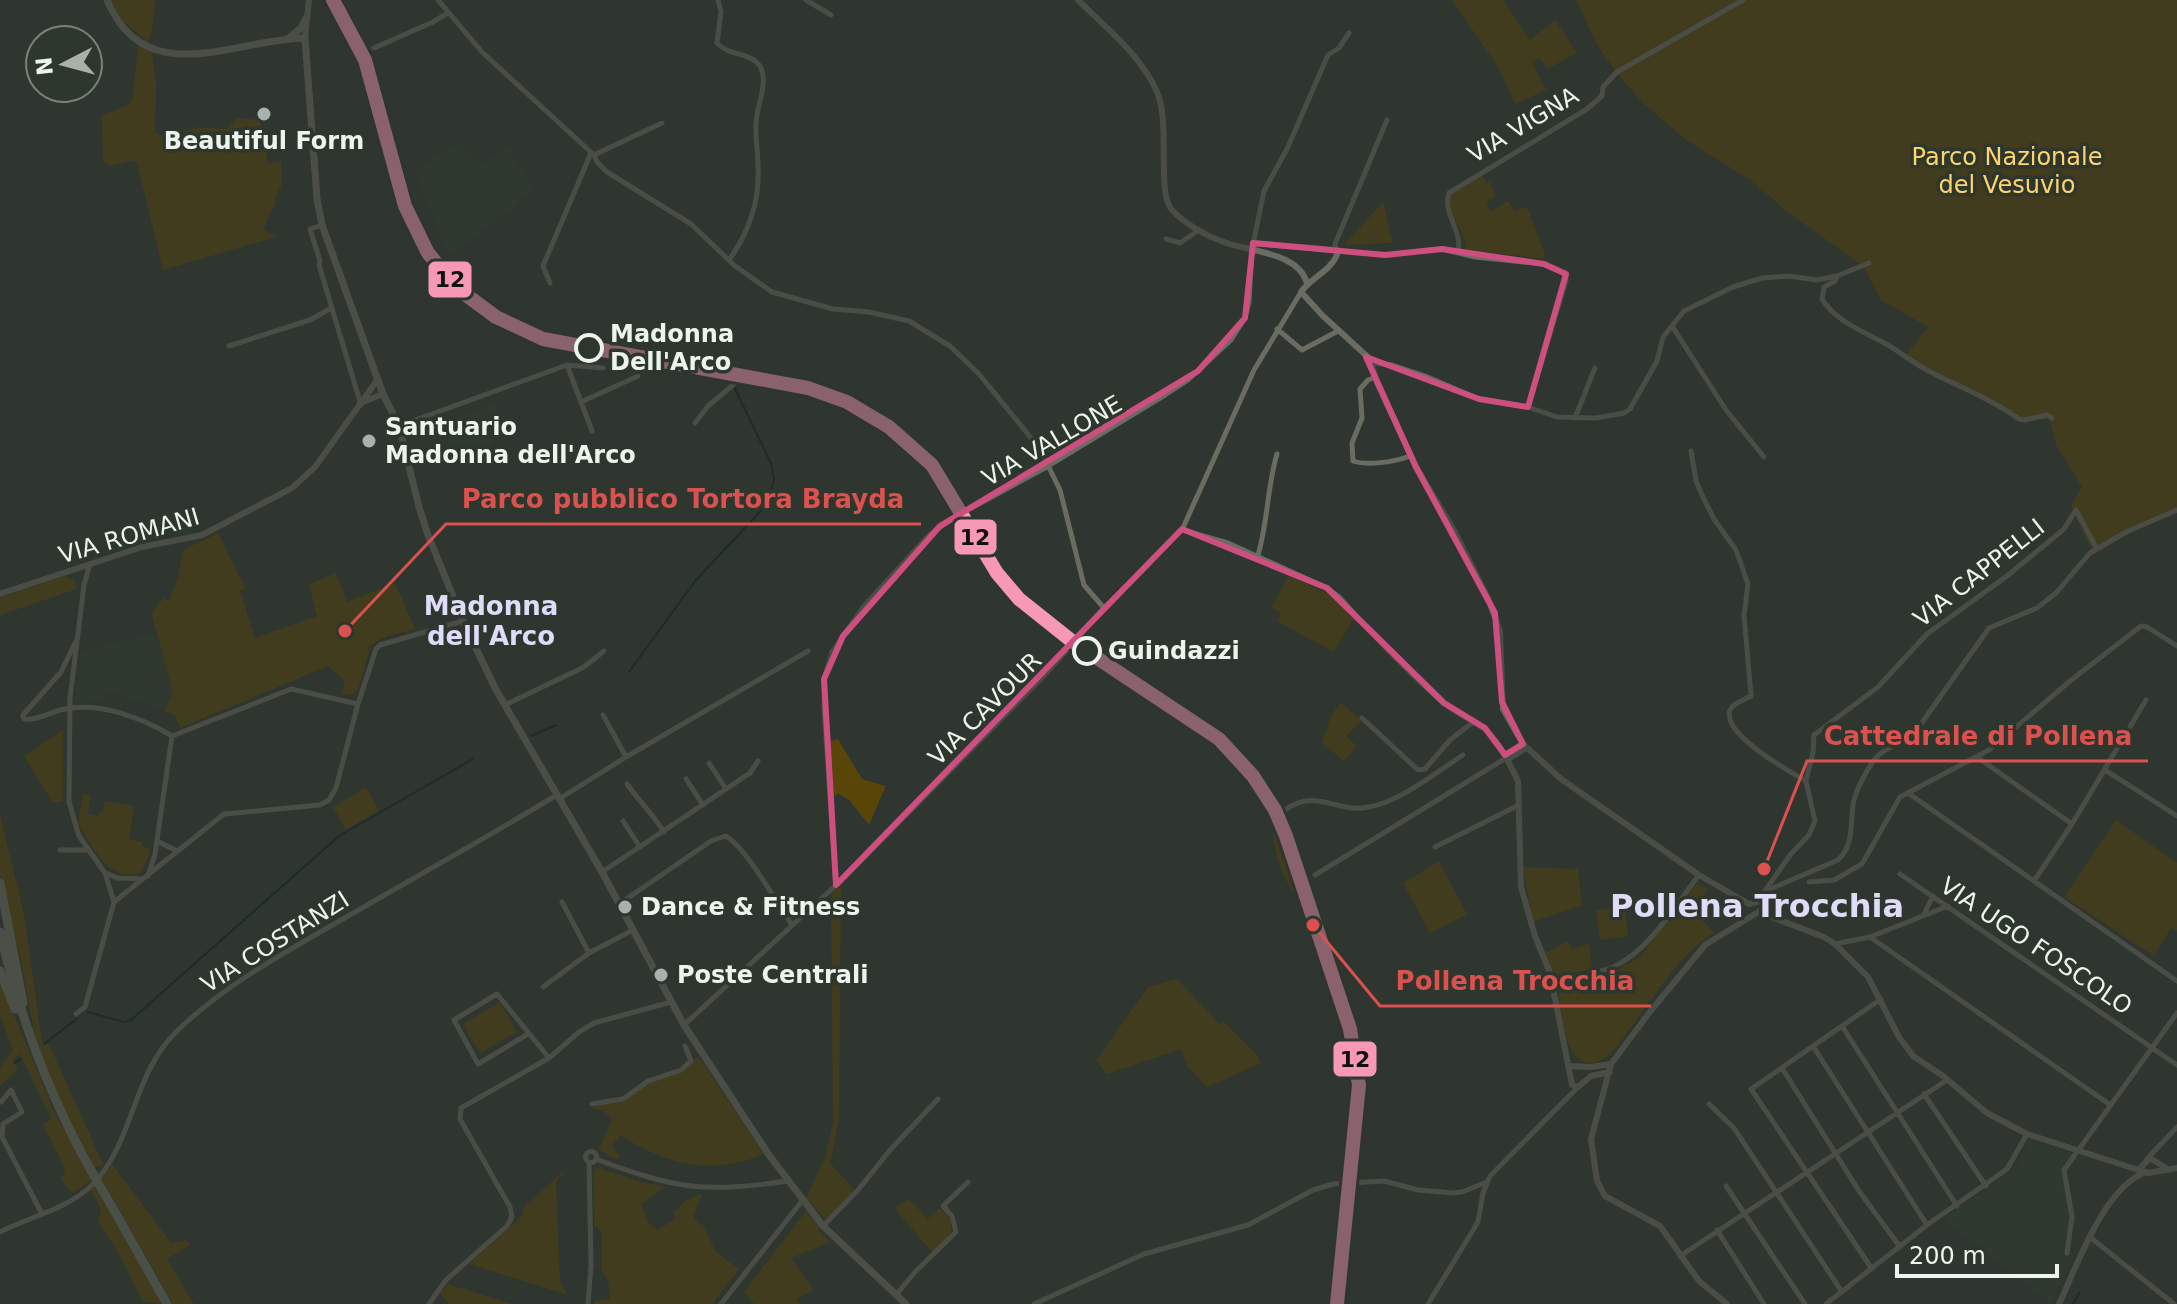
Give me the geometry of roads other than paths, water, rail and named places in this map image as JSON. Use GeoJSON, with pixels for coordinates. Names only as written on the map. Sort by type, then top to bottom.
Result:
{"type":"FeatureCollection","features":[{"type":"Feature","properties":{"kind":"highway"},"geometry":{"type":"LineString","coordinates":[[0,883],[28,1032]]}},
{"type":"Feature","properties":{"kind":"highway"},"geometry":{"type":"LineString","coordinates":[[0,932],[28,1032]]}},
{"type":"Feature","properties":{"kind":"highway"},"geometry":{"type":"LineString","coordinates":[[0,971],[54,1099],[167,1304]]}},
{"type":"Feature","properties":{"kind":"main road"},"geometry":{"type":"LineString","coordinates":[[107,0],[131,35],[149,47],[175,55],[205,54],[288,38],[305,38],[317,199],[322,225],[383,394],[399,426],[419,507],[463,621],[505,705],[602,872],[684,1025],[802,1201],[823,1226],[906,1304]]}},
{"type":"Feature","properties":{"kind":"main road"},"geometry":{"type":"LineString","coordinates":[[288,38],[301,28],[306,18]]}},
{"type":"Feature","properties":{"kind":"main road"},"geometry":{"type":"LineString","coordinates":[[288,38],[300,44],[306,54]]}},
{"type":"Feature","properties":{"kind":"street"},"geometry":{"type":"LineString","coordinates":[[305,38],[309,0]]}},
{"type":"Feature","properties":{"kind":"street"},"geometry":{"type":"LineString","coordinates":[[438,0],[482,52],[592,154],[607,172],[691,224],[729,260],[772,292],[833,309],[869,312],[909,321],[940,339],[965,360],[1040,449],[1049,465],[1069,519],[1084,585],[1104,608]]}},
{"type":"Feature","properties":{"kind":"street"},"geometry":{"type":"LineString","coordinates":[[718,0],[721,12],[717,43],[726,51],[755,61],[763,78],[755,125],[758,185],[746,233],[729,260]]}},
{"type":"Feature","properties":{"kind":"street"},"geometry":{"type":"LineString","coordinates":[[806,0],[831,15]]}},
{"type":"Feature","properties":{"kind":"street"},"geometry":{"type":"LineString","coordinates":[[1078,0],[1129,51],[1157,91],[1165,119],[1166,200],[1175,213],[1199,230],[1223,242],[1252,246],[1385,255],[1437,249],[1475,257],[1544,264],[1563,271],[1566,281],[1528,407]]}},
{"type":"Feature","properties":{"kind":"street","name":"VIA VIGNA"},"geometry":{"type":"LineString","coordinates":[[1458,252],[1461,242],[1447,204],[1452,190],[1587,109],[1602,96],[1603,87],[1617,72],[1743,0]]}},
{"type":"Feature","properties":{"kind":"street"},"geometry":{"type":"LineString","coordinates":[[374,48],[448,13]]}},
{"type":"Feature","properties":{"kind":"street","name":"VIA VALLONE"},"geometry":{"type":"LineString","coordinates":[[836,885],[824,709],[824,679],[832,652],[864,606],[930,534],[1188,380],[1231,340],[1245,318],[1249,302],[1252,246],[1264,191],[1287,149],[1325,60],[1339,48],[1349,33]]}},
{"type":"Feature","properties":{"kind":"street"},"geometry":{"type":"LineString","coordinates":[[1387,120],[1335,244],[1337,255],[1334,263],[1307,283],[1301,292],[1338,331],[1365,353],[1410,456],[1454,530],[1495,613],[1500,631],[1502,702],[1507,720],[1524,746],[1572,787],[1724,892],[1760,903],[1769,916],[1835,944],[1868,977],[1899,1037],[1913,1056],[1987,1113],[2027,1134],[2126,1166],[2143,1166],[2155,1172],[2173,1169]]}},
{"type":"Feature","properties":{"kind":"street"},"geometry":{"type":"LineString","coordinates":[[550,283],[543,266],[592,154],[662,123]]}},
{"type":"Feature","properties":{"kind":"street"},"geometry":{"type":"LineString","coordinates":[[322,225],[310,229],[330,309],[362,404],[383,394]]}},
{"type":"Feature","properties":{"kind":"street"},"geometry":{"type":"LineString","coordinates":[[1166,239],[1180,243],[1199,230]]}},
{"type":"Feature","properties":{"kind":"street"},"geometry":{"type":"LineString","coordinates":[[1252,246],[1295,266],[1305,276],[1307,283]]}},
{"type":"Feature","properties":{"kind":"street"},"geometry":{"type":"LineString","coordinates":[[320,261],[333,257]]}},
{"type":"Feature","properties":{"kind":"street"},"geometry":{"type":"LineString","coordinates":[[1371,363],[1392,365],[1425,376],[1479,399],[1528,407],[1548,415],[1596,418],[1627,411],[1657,361],[1663,337],[1684,311],[1745,282],[1776,276],[1817,280],[1837,276],[1869,263]]}},
{"type":"Feature","properties":{"kind":"street"},"geometry":{"type":"LineString","coordinates":[[1837,276],[1837,280],[1824,287],[1822,299],[1826,306],[1857,330],[1888,345],[1923,368],[1979,394],[2019,419],[2047,415],[2052,418]]}},
{"type":"Feature","properties":{"kind":"street","name":"VIA CAVOUR"},"geometry":{"type":"LineString","coordinates":[[684,1025],[836,885],[1043,677],[1104,608],[1182,530],[1240,399],[1277,329],[1301,292]]}},
{"type":"Feature","properties":{"kind":"street"},"geometry":{"type":"LineString","coordinates":[[229,346],[310,320],[330,309]]}},
{"type":"Feature","properties":{"kind":"street"},"geometry":{"type":"LineString","coordinates":[[1672,326],[1726,410],[1764,457]]}},
{"type":"Feature","properties":{"kind":"street"},"geometry":{"type":"LineString","coordinates":[[1277,329],[1302,350],[1338,331]]}},
{"type":"Feature","properties":{"kind":"street"},"geometry":{"type":"LineString","coordinates":[[567,365],[592,431]]}},
{"type":"Feature","properties":{"kind":"street"},"geometry":{"type":"LineString","coordinates":[[399,426],[567,365],[603,368]]}},
{"type":"Feature","properties":{"kind":"street"},"geometry":{"type":"LineString","coordinates":[[1575,418],[1595,368]]}},
{"type":"Feature","properties":{"kind":"street"},"geometry":{"type":"LineString","coordinates":[[581,402],[638,376]]}},
{"type":"Feature","properties":{"kind":"street"},"geometry":{"type":"LineString","coordinates":[[695,423],[708,406],[733,385],[733,376]]}},
{"type":"Feature","properties":{"kind":"street"},"geometry":{"type":"LineString","coordinates":[[1376,377],[1360,389],[1362,418],[1352,443],[1353,461],[1363,463],[1410,456]]}},
{"type":"Feature","properties":{"kind":"street","name":"VIA ROMANI"},"geometry":{"type":"LineString","coordinates":[[0,594],[142,547],[202,535],[292,488],[315,467],[378,379]]}},
{"type":"Feature","properties":{"kind":"street"},"geometry":{"type":"LineString","coordinates":[[1691,451],[1696,481],[1702,495],[1714,519],[1736,550],[1748,584],[1744,615],[1751,696],[1734,705],[1729,719],[1742,738],[1806,781]]}},
{"type":"Feature","properties":{"kind":"street"},"geometry":{"type":"LineString","coordinates":[[1258,555],[1267,523],[1268,489],[1277,454]]}},
{"type":"Feature","properties":{"kind":"street","name":"VIA CAPPELLI"},"geometry":{"type":"LineString","coordinates":[[1760,903],[1790,855],[1809,835],[1815,821],[1806,781],[1814,735],[1878,687],[1927,634],[2007,576],[2064,529],[2076,510],[2097,549]]}},
{"type":"Feature","properties":{"kind":"street"},"geometry":{"type":"LineString","coordinates":[[1727,1304],[1699,1281],[1660,1226],[1612,1202],[1600,1188],[1591,1139],[1610,1068],[1678,975],[1705,945],[1760,903],[1838,860],[1845,853],[1851,835],[1854,798],[1876,756],[1906,742],[1916,731],[1989,628],[2037,608],[2056,593],[2090,553],[2126,532],[2177,510]]}},
{"type":"Feature","properties":{"kind":"street"},"geometry":{"type":"LineString","coordinates":[[1182,530],[1209,536],[1258,555],[1334,592],[1404,668],[1453,711],[1491,733],[1518,781],[1521,887],[1552,986],[1575,1086]]}},
{"type":"Feature","properties":{"kind":"street"},"geometry":{"type":"LineString","coordinates":[[76,1014],[85,1007],[114,902],[105,873],[74,825],[69,802],[69,708],[84,585],[90,564]]}},
{"type":"Feature","properties":{"kind":"street"},"geometry":{"type":"LineString","coordinates":[[78,568],[84,585]]}},
{"type":"Feature","properties":{"kind":"street"},"geometry":{"type":"LineString","coordinates":[[114,902],[224,814],[320,805],[329,800],[336,788],[373,654],[380,645],[463,621]]}},
{"type":"Feature","properties":{"kind":"street"},"geometry":{"type":"LineString","coordinates":[[1809,882],[1834,880],[1862,864],[1900,797],[1977,757],[2141,626],[2177,646]]}},
{"type":"Feature","properties":{"kind":"street"},"geometry":{"type":"LineString","coordinates":[[76,641],[61,672],[23,718],[26,721],[69,708],[111,711],[154,725],[172,736]]}},
{"type":"Feature","properties":{"kind":"street"},"geometry":{"type":"LineString","coordinates":[[505,705],[584,667],[604,651]]}},
{"type":"Feature","properties":{"kind":"street","name":"VIA COSTANZI"},"geometry":{"type":"LineString","coordinates":[[0,1232],[76,1197],[92,1185],[109,1164],[142,1079],[159,1052],[175,1033],[212,1001],[264,964],[808,651]]}},
{"type":"Feature","properties":{"kind":"street"},"geometry":{"type":"LineString","coordinates":[[172,736],[291,689],[358,704]]}},
{"type":"Feature","properties":{"kind":"street"},"geometry":{"type":"LineString","coordinates":[[2034,881],[2146,700]]}},
{"type":"Feature","properties":{"kind":"street"},"geometry":{"type":"LineString","coordinates":[[603,715],[626,757]]}},
{"type":"Feature","properties":{"kind":"street"},"geometry":{"type":"LineString","coordinates":[[1362,718],[1418,770],[1425,769],[1450,740],[1473,722]]}},
{"type":"Feature","properties":{"kind":"street"},"geometry":{"type":"LineString","coordinates":[[146,878],[157,840],[172,736]]}},
{"type":"Feature","properties":{"kind":"street"},"geometry":{"type":"LineString","coordinates":[[1315,875],[1524,746]]}},
{"type":"Feature","properties":{"kind":"street"},"geometry":{"type":"LineString","coordinates":[[1285,810],[1295,803],[1312,799],[1345,807],[1367,808],[1391,800],[1463,755]]}},
{"type":"Feature","properties":{"kind":"street"},"geometry":{"type":"LineString","coordinates":[[1977,757],[2072,824]]}},
{"type":"Feature","properties":{"kind":"street"},"geometry":{"type":"LineString","coordinates":[[602,872],[750,773],[758,761]]}},
{"type":"Feature","properties":{"kind":"street"},"geometry":{"type":"LineString","coordinates":[[709,763],[726,789]]}},
{"type":"Feature","properties":{"kind":"street"},"geometry":{"type":"LineString","coordinates":[[1425,769],[1429,776]]}},
{"type":"Feature","properties":{"kind":"street"},"geometry":{"type":"LineString","coordinates":[[2105,770],[2177,816]]}},
{"type":"Feature","properties":{"kind":"street"},"geometry":{"type":"LineString","coordinates":[[686,779],[703,805]]}},
{"type":"Feature","properties":{"kind":"street"},"geometry":{"type":"LineString","coordinates":[[627,784],[664,832]]}},
{"type":"Feature","properties":{"kind":"street"},"geometry":{"type":"LineString","coordinates":[[1907,792],[2177,981]]}},
{"type":"Feature","properties":{"kind":"street"},"geometry":{"type":"LineString","coordinates":[[1435,847],[1520,804]]}},
{"type":"Feature","properties":{"kind":"street"},"geometry":{"type":"LineString","coordinates":[[623,821],[640,847]]}},
{"type":"Feature","properties":{"kind":"street"},"geometry":{"type":"LineString","coordinates":[[619,904],[711,841],[725,836],[734,841],[744,854],[792,925]]}},
{"type":"Feature","properties":{"kind":"street"},"geometry":{"type":"LineString","coordinates":[[157,840],[177,851]]}},
{"type":"Feature","properties":{"kind":"street"},"geometry":{"type":"LineString","coordinates":[[60,850],[89,850]]}},
{"type":"Feature","properties":{"kind":"street"},"geometry":{"type":"LineString","coordinates":[[105,873],[117,878],[146,878]]}},
{"type":"Feature","properties":{"kind":"street","name":"VIA UGO FOSCOLO"},"geometry":{"type":"LineString","coordinates":[[1900,874],[2177,1065]]}},
{"type":"Feature","properties":{"kind":"street"},"geometry":{"type":"LineString","coordinates":[[1552,986],[1630,958],[1645,944],[1699,875]]}},
{"type":"Feature","properties":{"kind":"street"},"geometry":{"type":"LineString","coordinates":[[1924,915],[1933,896]]}},
{"type":"Feature","properties":{"kind":"street"},"geometry":{"type":"LineString","coordinates":[[562,902],[589,953]]}},
{"type":"Feature","properties":{"kind":"street"},"geometry":{"type":"LineString","coordinates":[[1835,944],[1870,937],[1948,906]]}},
{"type":"Feature","properties":{"kind":"street"},"geometry":{"type":"LineString","coordinates":[[543,987],[589,953],[633,930]]}},
{"type":"Feature","properties":{"kind":"street"},"geometry":{"type":"LineString","coordinates":[[1870,937],[2109,1104]]}},
{"type":"Feature","properties":{"kind":"street"},"geometry":{"type":"LineString","coordinates":[[528,1034],[478,1064],[454,1020],[497,994],[549,1058]]}},
{"type":"Feature","properties":{"kind":"street"},"geometry":{"type":"LineString","coordinates":[[1872,1269],[1751,1089],[1881,999]]}},
{"type":"Feature","properties":{"kind":"street"},"geometry":{"type":"LineString","coordinates":[[429,1304],[446,1280],[507,1226],[512,1217],[510,1207],[460,1119],[461,1108],[549,1058],[594,1023],[671,1002]]}},
{"type":"Feature","properties":{"kind":"street"},"geometry":{"type":"LineString","coordinates":[[2067,1253],[2072,1217],[2064,1170],[2177,1013]]}},
{"type":"Feature","properties":{"kind":"street"},"geometry":{"type":"LineString","coordinates":[[1842,1026],[1957,1206]]}},
{"type":"Feature","properties":{"kind":"street"},"geometry":{"type":"LineString","coordinates":[[592,1104],[623,1099],[648,1081],[681,1070],[691,1061],[685,1046]]}},
{"type":"Feature","properties":{"kind":"street"},"geometry":{"type":"LineString","coordinates":[[1813,1046],[1927,1225]]}},
{"type":"Feature","properties":{"kind":"street"},"geometry":{"type":"LineString","coordinates":[[1568,1066],[1610,1068]]}},
{"type":"Feature","properties":{"kind":"street"},"geometry":{"type":"LineString","coordinates":[[1428,1304],[1478,1222],[1490,1176],[1569,1096],[1575,1086],[1610,1068]]}},
{"type":"Feature","properties":{"kind":"street"},"geometry":{"type":"LineString","coordinates":[[1782,1068],[1859,1191],[1900,1247]]}},
{"type":"Feature","properties":{"kind":"street"},"geometry":{"type":"LineString","coordinates":[[1597,1075],[1604,1090]]}},
{"type":"Feature","properties":{"kind":"street"},"geometry":{"type":"LineString","coordinates":[[1680,1256],[1947,1080]]}},
{"type":"Feature","properties":{"kind":"street"},"geometry":{"type":"LineString","coordinates":[[1,1102],[11,1090],[22,1112],[3,1124],[2,1137],[42,1214]]}},
{"type":"Feature","properties":{"kind":"street"},"geometry":{"type":"LineString","coordinates":[[1924,1094],[1986,1186]]}},
{"type":"Feature","properties":{"kind":"street"},"geometry":{"type":"LineString","coordinates":[[823,1226],[938,1099]]}},
{"type":"Feature","properties":{"kind":"street"},"geometry":{"type":"LineString","coordinates":[[1709,1104],[1734,1128],[1842,1292]]}},
{"type":"Feature","properties":{"kind":"street"},"geometry":{"type":"LineString","coordinates":[[2143,1166],[2177,1127]]}},
{"type":"Feature","properties":{"kind":"street"},"geometry":{"type":"LineString","coordinates":[[1826,1304],[1927,1225],[2007,1169],[2027,1134]]}},
{"type":"Feature","properties":{"kind":"street"},"geometry":{"type":"LineString","coordinates":[[2155,1172],[2158,1166],[2156,1149]]}},
{"type":"Feature","properties":{"kind":"street"},"geometry":{"type":"LineString","coordinates":[[2059,1304],[2104,1213],[2143,1166],[2150,1158],[2173,1169]]}},
{"type":"Feature","properties":{"kind":"street"},"geometry":{"type":"LineString","coordinates":[[588,1304],[592,1161],[656,1181],[691,1188],[718,1189],[787,1181]]}},
{"type":"Feature","properties":{"kind":"street"},"geometry":{"type":"LineString","coordinates":[[2126,1166],[2129,1183]]}},
{"type":"Feature","properties":{"kind":"street"},"geometry":{"type":"LineString","coordinates":[[1034,1304],[1144,1254],[1248,1225],[1313,1190],[1333,1184],[1384,1181],[1418,1190],[1453,1193],[1487,1182]]}},
{"type":"Feature","properties":{"kind":"street"},"geometry":{"type":"LineString","coordinates":[[896,1295],[956,1232],[952,1216],[943,1206],[968,1182]]}},
{"type":"Feature","properties":{"kind":"street"},"geometry":{"type":"LineString","coordinates":[[1726,1186],[1805,1304]]}},
{"type":"Feature","properties":{"kind":"street"},"geometry":{"type":"LineString","coordinates":[[721,1304],[802,1201]]}},
{"type":"Feature","properties":{"kind":"street"},"geometry":{"type":"LineString","coordinates":[[1717,1230],[1764,1304]]}},
{"type":"Feature","properties":{"kind":"street"},"geometry":{"type":"LineString","coordinates":[[2091,1238],[2174,1304]]}},
{"type":"Feature","properties":{"kind":"waterway"},"geometry":{"type":"LineString","coordinates":[[629,672],[695,581],[759,513],[770,496],[774,479],[771,463],[734,387]]}},
{"type":"Feature","properties":{"kind":"waterway"},"geometry":{"type":"LineString","coordinates":[[531,736],[556,725]]}},
{"type":"Feature","properties":{"kind":"waterway"},"geometry":{"type":"LineString","coordinates":[[88,1012],[124,1022],[131,1020],[339,836],[473,759]]}},
{"type":"Feature","properties":{"kind":"waterway"},"geometry":{"type":"LineString","coordinates":[[44,1044],[78,1018]]}},
{"type":"Feature","properties":{"kind":"waterway"},"geometry":{"type":"LineString","coordinates":[[14,1063],[20,1059]]}},
{"type":"Feature","properties":{"kind":"waterway"},"geometry":{"type":"LineString","coordinates":[[2073,1304],[2079,1293]]}},
{"type":"Feature","properties":{"kind":"place","name":"Beautiful Form"},"geometry":{"type":"Point","coordinates":[264,114]}},
{"type":"Feature","properties":{"kind":"place","name":"Madonna Dell'Arco"},"geometry":{"type":"Point","coordinates":[589,348]}},
{"type":"Feature","properties":{"kind":"place","name":"Santuario Madonna dell'Arco"},"geometry":{"type":"Point","coordinates":[369,441]}},
{"type":"Feature","properties":{"kind":"place","name":"Parco pubblico Tortora Brayda"},"geometry":{"type":"Point","coordinates":[345,631]}},
{"type":"Feature","properties":{"kind":"place","name":"Guindazzi"},"geometry":{"type":"Point","coordinates":[1087,651]}},
{"type":"Feature","properties":{"kind":"place","name":"Cattedrale di Pollena"},"geometry":{"type":"Point","coordinates":[1764,869]}},
{"type":"Feature","properties":{"kind":"place","name":"Dance & Fitness"},"geometry":{"type":"Point","coordinates":[625,907]}},
{"type":"Feature","properties":{"kind":"place","name":"Pollena Trocchia"},"geometry":{"type":"Point","coordinates":[1313,925]}},
{"type":"Feature","properties":{"kind":"place","name":"Poste Centrali"},"geometry":{"type":"Point","coordinates":[661,975]}},
{"type":"Feature","properties":{"kind":"district","name":"Madonna dell'Arco"},"geometry":{"type":"Point","coordinates":[491,621]}},
{"type":"Feature","properties":{"kind":"district","name":"Pollena Trocchia"},"geometry":{"type":"Point","coordinates":[1757,906]}},
{"type":"Feature","properties":{"kind":"park label","name":"Parco Nazionale del Vesuvio"},"geometry":{"type":"Point","coordinates":[2007,171]}}]}
